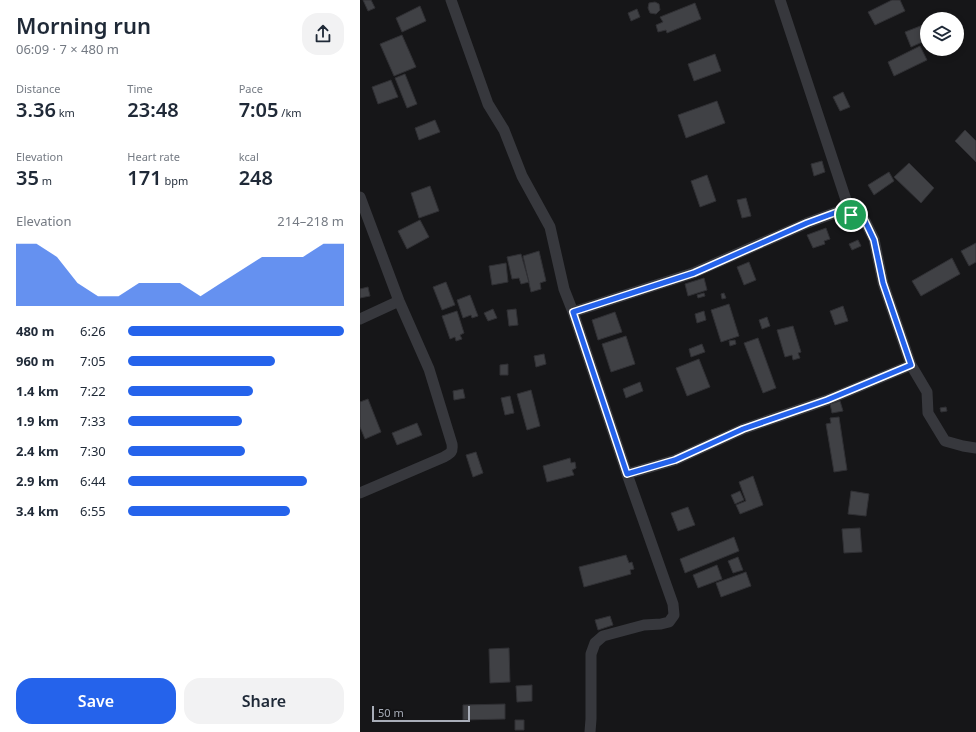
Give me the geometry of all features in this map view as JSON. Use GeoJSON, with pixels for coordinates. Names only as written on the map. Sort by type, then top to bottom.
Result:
{"type":"FeatureCollection","features":[{"type":"Feature","properties":{"kind":"street"},"geometry":{"type":"LineString","coordinates":[[451,0],[488,104],[504,130],[522,176],[550,227],[564,289],[627,474],[674,604],[674,615],[669,622],[644,625],[603,636],[595,643],[591,654],[590,732]]}},
{"type":"Feature","properties":{"kind":"street"},"geometry":{"type":"LineString","coordinates":[[780,0],[851,215]]}},
{"type":"Feature","properties":{"kind":"street"},"geometry":{"type":"LineString","coordinates":[[360,197],[400,301],[429,369],[453,449],[450,454],[444,457],[360,493]]}},
{"type":"Feature","properties":{"kind":"street"},"geometry":{"type":"LineString","coordinates":[[573,312],[694,273],[815,220],[837,212],[851,215],[865,221],[874,240],[883,283],[911,365],[927,392],[928,413],[945,441],[976,448]]}},
{"type":"Feature","properties":{"kind":"street"},"geometry":{"type":"LineString","coordinates":[[360,319],[400,301]]}},
{"type":"Feature","properties":{"kind":"street"},"geometry":{"type":"LineString","coordinates":[[627,474],[675,460],[743,429],[827,400],[911,365]]}},
{"type":"Feature","properties":{"kind":"building"},"geometry":{"type":"Polygon","coordinates":[[[363,0],[371,0],[375,8],[368,11],[363,0]]]}},
{"type":"Feature","properties":{"kind":"building"},"geometry":{"type":"Polygon","coordinates":[[[892,0],[900,0],[905,11],[875,25],[868,12],[892,0]]]}},
{"type":"Feature","properties":{"kind":"building"},"geometry":{"type":"Polygon","coordinates":[[[655,2],[659,4],[660,10],[656,14],[650,13],[648,8],[649,3],[655,2]]]}},
{"type":"Feature","properties":{"kind":"building"},"geometry":{"type":"Polygon","coordinates":[[[695,3],[701,19],[667,33],[666,30],[658,32],[656,25],[663,22],[660,17],[695,3]]]}},
{"type":"Feature","properties":{"kind":"building"},"geometry":{"type":"Polygon","coordinates":[[[420,6],[426,21],[402,32],[396,18],[420,6]]]}},
{"type":"Feature","properties":{"kind":"building"},"geometry":{"type":"Polygon","coordinates":[[[637,9],[640,17],[631,21],[628,13],[637,9]]]}},
{"type":"Feature","properties":{"kind":"building"},"geometry":{"type":"Polygon","coordinates":[[[920,26],[920,43],[911,47],[905,32],[920,26]]]}},
{"type":"Feature","properties":{"kind":"building"},"geometry":{"type":"Polygon","coordinates":[[[402,35],[416,67],[394,76],[380,44],[402,35]]]}},
{"type":"Feature","properties":{"kind":"building"},"geometry":{"type":"Polygon","coordinates":[[[920,46],[920,56],[925,56],[927,60],[894,76],[888,62],[920,46]]]}},
{"type":"Feature","properties":{"kind":"building"},"geometry":{"type":"Polygon","coordinates":[[[715,54],[721,71],[694,81],[688,64],[715,54]]]}},
{"type":"Feature","properties":{"kind":"building"},"geometry":{"type":"Polygon","coordinates":[[[405,74],[417,104],[407,108],[395,78],[405,74]]]}},
{"type":"Feature","properties":{"kind":"building"},"geometry":{"type":"Polygon","coordinates":[[[391,80],[398,97],[378,104],[372,87],[391,80]]]}},
{"type":"Feature","properties":{"kind":"building"},"geometry":{"type":"Polygon","coordinates":[[[843,92],[850,107],[840,111],[833,97],[843,92]]]}},
{"type":"Feature","properties":{"kind":"building"},"geometry":{"type":"Polygon","coordinates":[[[717,101],[725,123],[686,138],[678,115],[717,101]]]}},
{"type":"Feature","properties":{"kind":"building"},"geometry":{"type":"Polygon","coordinates":[[[435,120],[440,132],[419,140],[415,128],[435,120]]]}},
{"type":"Feature","properties":{"kind":"building"},"geometry":{"type":"Polygon","coordinates":[[[965,130],[976,141],[976,162],[955,141],[965,130]]]}},
{"type":"Feature","properties":{"kind":"building"},"geometry":{"type":"Polygon","coordinates":[[[822,161],[825,172],[814,176],[811,164],[822,161]]]}},
{"type":"Feature","properties":{"kind":"building"},"geometry":{"type":"Polygon","coordinates":[[[909,163],[934,188],[921,203],[894,177],[909,163]]]}},
{"type":"Feature","properties":{"kind":"building"},"geometry":{"type":"Polygon","coordinates":[[[889,172],[894,181],[874,195],[868,185],[889,172]]]}},
{"type":"Feature","properties":{"kind":"building"},"geometry":{"type":"Polygon","coordinates":[[[707,175],[716,201],[700,207],[691,181],[707,175]]]}},
{"type":"Feature","properties":{"kind":"building"},"geometry":{"type":"Polygon","coordinates":[[[430,186],[439,211],[419,218],[411,193],[430,186]]]}},
{"type":"Feature","properties":{"kind":"building"},"geometry":{"type":"Polygon","coordinates":[[[746,198],[751,216],[742,218],[737,200],[746,198]]]}},
{"type":"Feature","properties":{"kind":"building"},"geometry":{"type":"Polygon","coordinates":[[[420,220],[429,237],[407,249],[398,231],[420,220]]]}},
{"type":"Feature","properties":{"kind":"building"},"geometry":{"type":"Polygon","coordinates":[[[826,228],[830,239],[824,241],[825,244],[813,248],[807,235],[826,228]]]}},
{"type":"Feature","properties":{"kind":"building"},"geometry":{"type":"Polygon","coordinates":[[[858,240],[861,246],[852,250],[849,244],[858,240]]]}},
{"type":"Feature","properties":{"kind":"building"},"geometry":{"type":"Polygon","coordinates":[[[976,243],[976,262],[969,266],[961,251],[976,243]]]}},
{"type":"Feature","properties":{"kind":"building"},"geometry":{"type":"Polygon","coordinates":[[[539,251],[546,281],[540,283],[541,289],[531,292],[523,256],[539,251]]]}},
{"type":"Feature","properties":{"kind":"building"},"geometry":{"type":"Polygon","coordinates":[[[521,254],[529,282],[521,284],[519,278],[512,279],[507,257],[521,254]]]}},
{"type":"Feature","properties":{"kind":"building"},"geometry":{"type":"Polygon","coordinates":[[[952,258],[960,274],[921,296],[912,281],[952,258]]]}},
{"type":"Feature","properties":{"kind":"building"},"geometry":{"type":"Polygon","coordinates":[[[749,262],[756,280],[744,285],[737,267],[749,262]]]}},
{"type":"Feature","properties":{"kind":"building"},"geometry":{"type":"Polygon","coordinates":[[[506,263],[508,282],[492,285],[489,266],[506,263]]]}},
{"type":"Feature","properties":{"kind":"building"},"geometry":{"type":"Polygon","coordinates":[[[704,278],[707,290],[688,296],[685,284],[704,278]]]}},
{"type":"Feature","properties":{"kind":"building"},"geometry":{"type":"Polygon","coordinates":[[[446,282],[455,305],[442,310],[433,287],[446,282]]]}},
{"type":"Feature","properties":{"kind":"building"},"geometry":{"type":"Polygon","coordinates":[[[368,287],[370,296],[360,298],[360,289],[368,287]]]}},
{"type":"Feature","properties":{"kind":"building"},"geometry":{"type":"Polygon","coordinates":[[[704,293],[705,296],[698,298],[697,295],[704,293]]]}},
{"type":"Feature","properties":{"kind":"building"},"geometry":{"type":"Polygon","coordinates":[[[724,293],[726,298],[722,299],[721,294],[724,293]]]}},
{"type":"Feature","properties":{"kind":"building"},"geometry":{"type":"Polygon","coordinates":[[[470,295],[478,316],[472,318],[471,315],[463,318],[457,300],[470,295]]]}},
{"type":"Feature","properties":{"kind":"building"},"geometry":{"type":"Polygon","coordinates":[[[729,304],[739,336],[721,342],[711,310],[729,304]]]}},
{"type":"Feature","properties":{"kind":"building"},"geometry":{"type":"Polygon","coordinates":[[[843,306],[848,321],[835,325],[830,311],[843,306]]]}},
{"type":"Feature","properties":{"kind":"building"},"geometry":{"type":"Polygon","coordinates":[[[493,309],[497,318],[488,321],[484,313],[493,309]]]}},
{"type":"Feature","properties":{"kind":"building"},"geometry":{"type":"Polygon","coordinates":[[[516,309],[518,325],[509,326],[507,310],[516,309]]]}},
{"type":"Feature","properties":{"kind":"building"},"geometry":{"type":"Polygon","coordinates":[[[457,311],[464,333],[460,335],[462,339],[456,341],[455,337],[450,339],[442,316],[457,311]]]}},
{"type":"Feature","properties":{"kind":"building"},"geometry":{"type":"Polygon","coordinates":[[[704,311],[706,320],[697,323],[695,314],[704,311]]]}},
{"type":"Feature","properties":{"kind":"building"},"geometry":{"type":"Polygon","coordinates":[[[615,312],[622,332],[598,340],[592,320],[615,312]]]}},
{"type":"Feature","properties":{"kind":"building"},"geometry":{"type":"Polygon","coordinates":[[[767,317],[770,326],[762,329],[759,320],[767,317]]]}},
{"type":"Feature","properties":{"kind":"building"},"geometry":{"type":"Polygon","coordinates":[[[793,326],[801,352],[798,353],[800,358],[793,360],[792,355],[785,357],[777,330],[793,326]]]}},
{"type":"Feature","properties":{"kind":"building"},"geometry":{"type":"Polygon","coordinates":[[[626,336],[635,364],[611,372],[602,344],[626,336]]]}},
{"type":"Feature","properties":{"kind":"building"},"geometry":{"type":"Polygon","coordinates":[[[758,338],[776,388],[763,393],[744,343],[758,338]]]}},
{"type":"Feature","properties":{"kind":"building"},"geometry":{"type":"Polygon","coordinates":[[[735,340],[736,344],[730,346],[729,341],[735,340]]]}},
{"type":"Feature","properties":{"kind":"building"},"geometry":{"type":"Polygon","coordinates":[[[702,344],[705,352],[691,357],[689,349],[702,344]]]}},
{"type":"Feature","properties":{"kind":"building"},"geometry":{"type":"Polygon","coordinates":[[[544,354],[546,364],[536,367],[534,356],[544,354]]]}},
{"type":"Feature","properties":{"kind":"building"},"geometry":{"type":"Polygon","coordinates":[[[699,359],[710,387],[687,396],[676,368],[699,359]]]}},
{"type":"Feature","properties":{"kind":"building"},"geometry":{"type":"Polygon","coordinates":[[[508,364],[508,375],[500,375],[500,365],[508,364]]]}},
{"type":"Feature","properties":{"kind":"building"},"geometry":{"type":"Polygon","coordinates":[[[640,382],[643,391],[626,398],[623,389],[640,382]]]}},
{"type":"Feature","properties":{"kind":"building"},"geometry":{"type":"Polygon","coordinates":[[[463,389],[465,398],[454,400],[453,391],[463,389]]]}},
{"type":"Feature","properties":{"kind":"building"},"geometry":{"type":"Polygon","coordinates":[[[531,390],[540,426],[527,430],[517,394],[531,390]]]}},
{"type":"Feature","properties":{"kind":"building"},"geometry":{"type":"Polygon","coordinates":[[[510,396],[514,413],[505,415],[501,398],[510,396]]]}},
{"type":"Feature","properties":{"kind":"building"},"geometry":{"type":"Polygon","coordinates":[[[368,399],[381,432],[365,439],[360,427],[360,402],[368,399]]]}},
{"type":"Feature","properties":{"kind":"building"},"geometry":{"type":"Polygon","coordinates":[[[840,401],[843,411],[832,413],[830,404],[840,401]]]}},
{"type":"Feature","properties":{"kind":"building"},"geometry":{"type":"Polygon","coordinates":[[[946,407],[947,411],[941,412],[940,408],[946,407]]]}},
{"type":"Feature","properties":{"kind":"building"},"geometry":{"type":"Polygon","coordinates":[[[839,417],[847,470],[834,472],[826,424],[831,423],[830,418],[839,417]]]}},
{"type":"Feature","properties":{"kind":"building"},"geometry":{"type":"Polygon","coordinates":[[[417,423],[422,435],[397,445],[392,433],[417,423]]]}},
{"type":"Feature","properties":{"kind":"building"},"geometry":{"type":"Polygon","coordinates":[[[476,452],[483,473],[473,477],[466,455],[476,452]]]}},
{"type":"Feature","properties":{"kind":"building"},"geometry":{"type":"Polygon","coordinates":[[[570,458],[571,463],[575,462],[576,468],[572,470],[574,475],[547,482],[543,466],[570,458]]]}},
{"type":"Feature","properties":{"kind":"building"},"geometry":{"type":"Polygon","coordinates":[[[753,476],[763,505],[740,514],[736,505],[746,501],[739,482],[753,476]]]}},
{"type":"Feature","properties":{"kind":"building"},"geometry":{"type":"Polygon","coordinates":[[[740,491],[744,500],[735,504],[731,495],[740,491]]]}},
{"type":"Feature","properties":{"kind":"building"},"geometry":{"type":"Polygon","coordinates":[[[851,491],[869,494],[866,516],[848,514],[851,491]]]}},
{"type":"Feature","properties":{"kind":"building"},"geometry":{"type":"Polygon","coordinates":[[[688,507],[695,525],[678,531],[671,513],[688,507]]]}},
{"type":"Feature","properties":{"kind":"building"},"geometry":{"type":"Polygon","coordinates":[[[860,528],[862,552],[844,553],[842,529],[860,528]]]}},
{"type":"Feature","properties":{"kind":"building"},"geometry":{"type":"Polygon","coordinates":[[[734,537],[739,551],[685,573],[680,559],[734,537]]]}},
{"type":"Feature","properties":{"kind":"building"},"geometry":{"type":"Polygon","coordinates":[[[626,555],[629,563],[632,562],[634,569],[630,570],[631,574],[584,587],[579,567],[626,555]]]}},
{"type":"Feature","properties":{"kind":"building"},"geometry":{"type":"Polygon","coordinates":[[[738,557],[743,570],[733,573],[728,561],[738,557]]]}},
{"type":"Feature","properties":{"kind":"building"},"geometry":{"type":"Polygon","coordinates":[[[717,565],[722,579],[698,588],[693,575],[717,565]]]}},
{"type":"Feature","properties":{"kind":"building"},"geometry":{"type":"Polygon","coordinates":[[[746,572],[751,586],[721,597],[716,583],[746,572]]]}},
{"type":"Feature","properties":{"kind":"building"},"geometry":{"type":"Polygon","coordinates":[[[610,616],[613,625],[598,630],[595,620],[610,616]]]}},
{"type":"Feature","properties":{"kind":"building"},"geometry":{"type":"Polygon","coordinates":[[[509,648],[510,682],[490,683],[489,649],[509,648]]]}},
{"type":"Feature","properties":{"kind":"building"},"geometry":{"type":"Polygon","coordinates":[[[532,685],[532,701],[517,702],[516,686],[532,685]]]}},
{"type":"Feature","properties":{"kind":"building"},"geometry":{"type":"Polygon","coordinates":[[[505,704],[505,719],[463,720],[463,705],[505,704]]]}},
{"type":"Feature","properties":{"kind":"building"},"geometry":{"type":"Polygon","coordinates":[[[515,720],[524,720],[524,730],[515,730],[515,720]]]}},
{"type":"Feature","properties":{"kind":"route"},"geometry":{"type":"LineString","coordinates":[[837,212],[851,215],[865,221],[874,240],[883,283],[911,365],[827,400],[743,429],[675,460],[627,474],[573,312],[694,273],[807,223],[837,212]]}}]}
